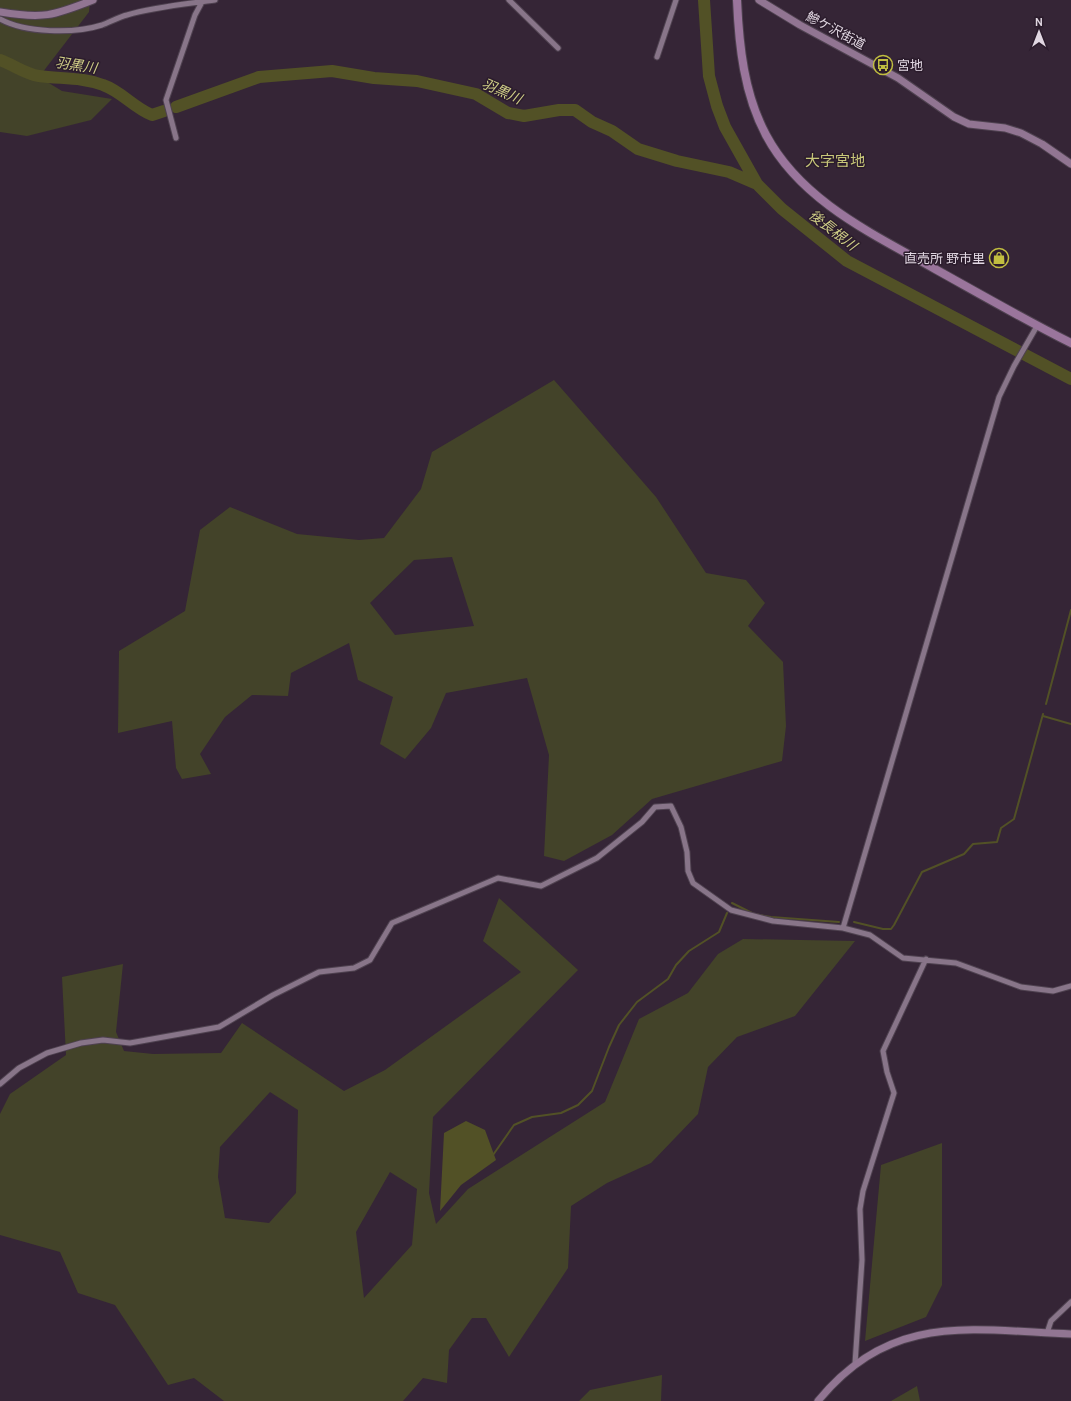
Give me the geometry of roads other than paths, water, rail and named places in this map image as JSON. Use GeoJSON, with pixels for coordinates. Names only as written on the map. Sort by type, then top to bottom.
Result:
{"type":"FeatureCollection","features":[{"type":"Feature","properties":{"kind":"main road"},"geometry":{"type":"LineString","coordinates":[[737,0],[741,51],[745,78],[753,104],[766,136],[796,176],[811,190],[851,221],[1037,326],[1071,343]]}},
{"type":"Feature","properties":{"kind":"street"},"geometry":{"type":"LineString","coordinates":[[0,12],[25,16],[48,16],[93,0]]}},
{"type":"Feature","properties":{"kind":"street"},"geometry":{"type":"LineString","coordinates":[[0,19],[10,25],[27,30],[83,29],[101,25],[127,15],[215,0]]}},
{"type":"Feature","properties":{"kind":"street"},"geometry":{"type":"LineString","coordinates":[[509,0],[558,48]]}},
{"type":"Feature","properties":{"kind":"street"},"geometry":{"type":"LineString","coordinates":[[657,57],[676,0]]}},
{"type":"Feature","properties":{"kind":"street","name":"鰺ケ沢街道"},"geometry":{"type":"LineString","coordinates":[[759,0],[800,25],[898,78],[954,117],[974,125],[1005,128],[1021,133],[1042,144],[1071,164]]}},
{"type":"Feature","properties":{"kind":"street"},"geometry":{"type":"LineString","coordinates":[[176,138],[166,100],[195,15],[202,2]]}},
{"type":"Feature","properties":{"kind":"street"},"geometry":{"type":"LineString","coordinates":[[843,928],[999,397],[1014,366],[1029,343],[1037,326]]}},
{"type":"Feature","properties":{"kind":"street"},"geometry":{"type":"LineString","coordinates":[[0,1084],[20,1068],[47,1053],[81,1043],[103,1040],[130,1043],[219,1027],[273,995],[319,972],[354,968],[370,960],[392,923],[498,878],[541,886],[582,866],[597,858],[636,826],[655,806],[671,806],[681,827],[687,852],[688,871],[693,883],[731,910],[773,921],[843,928],[870,936],[903,958],[956,963],[1021,987],[1053,991],[1071,986]]}},
{"type":"Feature","properties":{"kind":"street"},"geometry":{"type":"LineString","coordinates":[[855,1364],[862,1260],[860,1209],[863,1191],[894,1092],[886,1072],[883,1050],[926,959]]}},
{"type":"Feature","properties":{"kind":"street"},"geometry":{"type":"LineString","coordinates":[[1048,1333],[1051,1321],[1071,1302]]}},
{"type":"Feature","properties":{"kind":"street"},"geometry":{"type":"LineString","coordinates":[[818,1401],[841,1375],[855,1364],[899,1340],[939,1330],[1071,1334]]}},
{"type":"Feature","properties":{"kind":"waterway","name":"後長根川"},"geometry":{"type":"LineString","coordinates":[[704,0],[709,76],[717,106],[725,127],[757,184],[782,209],[847,261],[1071,379]]}},
{"type":"Feature","properties":{"kind":"waterway","name":"羽黒川"},"geometry":{"type":"LineString","coordinates":[[0,60],[34,75],[95,82],[116,91],[139,108],[152,115],[164,111]]}},
{"type":"Feature","properties":{"kind":"waterway","name":"羽黒川"},"geometry":{"type":"LineString","coordinates":[[176,107],[259,77],[332,71],[374,78],[417,81],[476,94],[508,113],[524,116],[559,110],[575,110],[592,122],[612,131],[638,149],[677,161],[729,172],[757,184]]}},
{"type":"Feature","properties":{"kind":"waterway"},"geometry":{"type":"LineString","coordinates":[[1046,704],[1071,610]]}},
{"type":"Feature","properties":{"kind":"waterway"},"geometry":{"type":"LineString","coordinates":[[854,922],[883,929],[891,929],[922,872],[964,854],[973,844],[997,842],[1001,828],[1014,819],[1043,714]]}},
{"type":"Feature","properties":{"kind":"waterway"},"geometry":{"type":"LineString","coordinates":[[1043,716],[1071,724]]}},
{"type":"Feature","properties":{"kind":"waterway"},"geometry":{"type":"LineString","coordinates":[[732,903],[754,914],[771,917],[839,922]]}},
{"type":"Feature","properties":{"kind":"waterway"},"geometry":{"type":"LineString","coordinates":[[493,1155],[514,1125],[532,1117],[561,1113],[578,1105],[592,1091],[619,1025],[637,1002],[668,979],[676,965],[689,951],[719,932],[727,913]]}},
{"type":"Feature","properties":{"kind":"place","name":"宮地"},"geometry":{"type":"Point","coordinates":[883,65]}},
{"type":"Feature","properties":{"kind":"place","name":"直売所 野市里"},"geometry":{"type":"Point","coordinates":[999,258]}},
{"type":"Feature","properties":{"kind":"district","name":"大字宮地"},"geometry":{"type":"Point","coordinates":[835,161]}}]}
